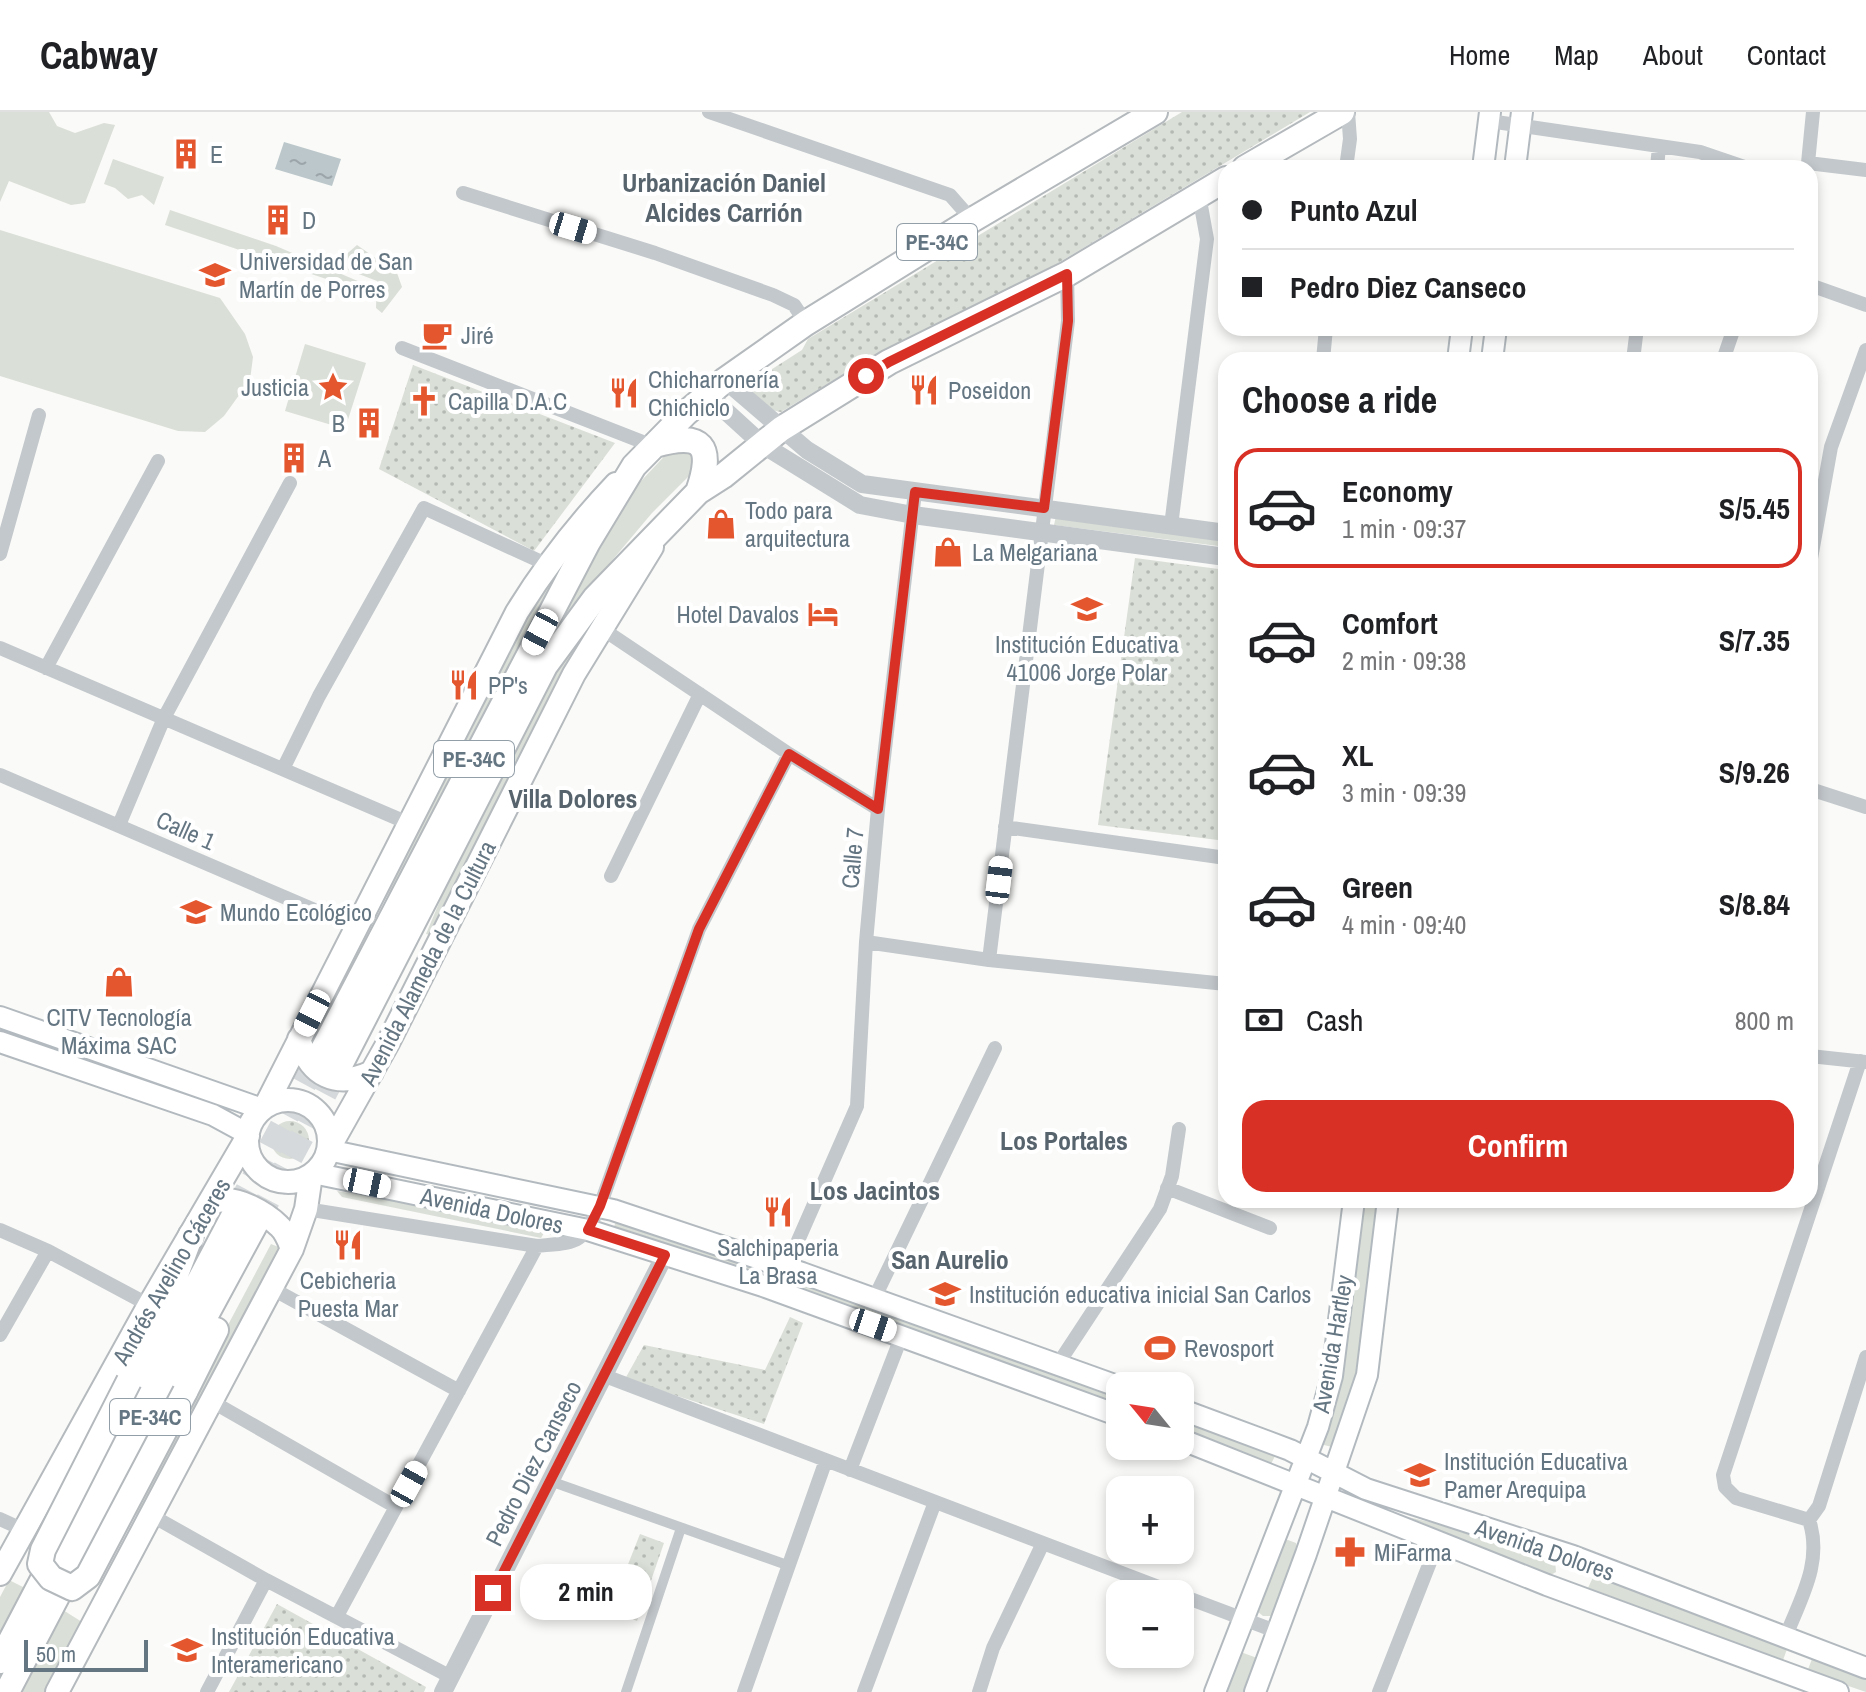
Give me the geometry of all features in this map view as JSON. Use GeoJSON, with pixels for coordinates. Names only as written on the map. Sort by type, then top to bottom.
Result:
{"type":"FeatureCollection","features":[{"type":"Feature","properties":{"kind":"highway","name":"PE-34C"},"geometry":{"type":"LineString","coordinates":[[716,387],[806,323],[1155,112]]}},
{"type":"Feature","properties":{"kind":"highway"},"geometry":{"type":"LineString","coordinates":[[1259,160],[1342,112]]}},
{"type":"Feature","properties":{"kind":"highway","name":"PE-34C"},"geometry":{"type":"LineString","coordinates":[[781,429],[889,362],[1067,274],[1218,184]]}},
{"type":"Feature","properties":{"kind":"highway","name":"Avenida Alameda de la Cultura"},"geometry":{"type":"LineString","coordinates":[[716,387],[634,466],[588,542],[330,1061],[545,666],[595,598],[698,492],[781,429]]}},
{"type":"Feature","properties":{"kind":"highway"},"geometry":{"type":"LineString","coordinates":[[653,446],[678,438],[696,441],[702,448],[706,469],[698,492]]}},
{"type":"Feature","properties":{"kind":"highway"},"geometry":{"type":"LineString","coordinates":[[191,1235],[167,1298],[129,1381],[43,1550],[40,1564],[51,1578],[72,1588],[88,1576],[251,1259],[249,1220]]}},
{"type":"Feature","properties":{"kind":"highway","name":"Andrés Avelino Cáceres"},"geometry":{"type":"LineString","coordinates":[[0,1661],[249,1220]]}},
{"type":"Feature","properties":{"kind":"highway","name":"Andrés Avelino Cáceres"},"geometry":{"type":"LineString","coordinates":[[7,1692],[249,1220]]}},
{"type":"Feature","properties":{"kind":"main road"},"geometry":{"type":"LineString","coordinates":[[1484,160],[1489,116]]}},
{"type":"Feature","properties":{"kind":"main road"},"geometry":{"type":"LineString","coordinates":[[1516,160],[1521,119]]}},
{"type":"Feature","properties":{"kind":"main road","name":"Avenida Alameda de la Cultura"},"geometry":{"type":"LineString","coordinates":[[264,1108],[517,612],[546,564],[572,531],[634,466]]}},
{"type":"Feature","properties":{"kind":"main road","name":"Avenida Alameda de la Cultura"},"geometry":{"type":"LineString","coordinates":[[328,1149],[372,1072],[574,674],[664,527]]}},
{"type":"Feature","properties":{"kind":"main road"},"geometry":{"type":"LineString","coordinates":[[0,1017],[264,1108]]}},
{"type":"Feature","properties":{"kind":"main road"},"geometry":{"type":"LineString","coordinates":[[299,1039],[303,1054],[313,1067],[326,1076],[342,1081],[358,1079],[372,1072]]}},
{"type":"Feature","properties":{"kind":"main road"},"geometry":{"type":"LineString","coordinates":[[0,1042],[213,1115],[248,1135]]}},
{"type":"Feature","properties":{"kind":"main road"},"geometry":{"type":"LineString","coordinates":[[277,1101],[304,1102],[316,1110],[324,1121],[329,1134],[328,1149],[322,1163],[312,1174],[286,1182],[273,1179],[254,1162],[248,1135],[256,1116],[264,1108],[277,1101]]}},
{"type":"Feature","properties":{"kind":"main road","name":"Andrés Avelino Cáceres"},"geometry":{"type":"LineString","coordinates":[[0,1574],[149,1305],[248,1135]]}},
{"type":"Feature","properties":{"kind":"main road","name":"Avenida Dolores"},"geometry":{"type":"LineString","coordinates":[[328,1149],[600,1206],[786,1267],[1106,1382]]}},
{"type":"Feature","properties":{"kind":"main road"},"geometry":{"type":"LineString","coordinates":[[57,1692],[292,1249],[306,1209],[312,1174]]}},
{"type":"Feature","properties":{"kind":"main road","name":"Avenida Dolores"},"geometry":{"type":"LineString","coordinates":[[312,1174],[665,1255],[902,1335],[1106,1411]]}},
{"type":"Feature","properties":{"kind":"main road"},"geometry":{"type":"LineString","coordinates":[[208,1207],[228,1198],[241,1203],[280,1226],[292,1249]]}},
{"type":"Feature","properties":{"kind":"main road","name":"Avenida Hartley"},"geometry":{"type":"LineString","coordinates":[[1215,1692],[1307,1459],[1332,1376],[1353,1208]]}},
{"type":"Feature","properties":{"kind":"main road","name":"Avenida Hartley"},"geometry":{"type":"LineString","coordinates":[[1255,1692],[1367,1375],[1387,1208]]}},
{"type":"Feature","properties":{"kind":"main road","name":"Avenida Dolores"},"geometry":{"type":"LineString","coordinates":[[1194,1415],[1307,1459],[1366,1489],[1573,1556],[1866,1668]]}},
{"type":"Feature","properties":{"kind":"main road","name":"Avenida Dolores"},"geometry":{"type":"LineString","coordinates":[[1194,1445],[1438,1542],[1838,1692]]}},
{"type":"Feature","properties":{"kind":"main road"},"geometry":{"type":"LineString","coordinates":[[1272,1544],[1289,1536],[1304,1545],[1306,1554]]}},
{"type":"Feature","properties":{"kind":"main road"},"geometry":{"type":"LineString","coordinates":[[1561,1589],[1573,1556]]}},
{"type":"Feature","properties":{"kind":"main road"},"geometry":{"type":"LineString","coordinates":[[1784,1671],[1790,1640]]}},
{"type":"Feature","properties":{"kind":"street"},"geometry":{"type":"LineString","coordinates":[[709,112],[950,195],[972,220]]}},
{"type":"Feature","properties":{"kind":"street"},"geometry":{"type":"LineString","coordinates":[[1347,160],[1350,139],[1348,112]]}},
{"type":"Feature","properties":{"kind":"street"},"geometry":{"type":"LineString","coordinates":[[1808,160],[1813,112]]}},
{"type":"Feature","properties":{"kind":"street"},"geometry":{"type":"LineString","coordinates":[[1489,116],[1521,119],[1700,152],[1724,160]]}},
{"type":"Feature","properties":{"kind":"street"},"geometry":{"type":"LineString","coordinates":[[1658,160],[1659,146]]}},
{"type":"Feature","properties":{"kind":"street"},"geometry":{"type":"LineString","coordinates":[[1818,164],[1866,170]]}},
{"type":"Feature","properties":{"kind":"street"},"geometry":{"type":"LineString","coordinates":[[463,193],[655,253],[773,295],[794,305],[806,323]]}},
{"type":"Feature","properties":{"kind":"street"},"geometry":{"type":"LineString","coordinates":[[1171,526],[1207,239],[1199,195]]}},
{"type":"Feature","properties":{"kind":"street"},"geometry":{"type":"LineString","coordinates":[[989,960],[1068,321],[1067,274]]}},
{"type":"Feature","properties":{"kind":"street"},"geometry":{"type":"LineString","coordinates":[[1818,288],[1866,305]]}},
{"type":"Feature","properties":{"kind":"street"},"geometry":{"type":"LineString","coordinates":[[402,348],[653,446]]}},
{"type":"Feature","properties":{"kind":"street"},"geometry":{"type":"LineString","coordinates":[[1818,502],[1831,447],[1866,350]]}},
{"type":"Feature","properties":{"kind":"street"},"geometry":{"type":"LineString","coordinates":[[716,387],[862,484],[1218,532]]}},
{"type":"Feature","properties":{"kind":"street"},"geometry":{"type":"LineString","coordinates":[[716,387],[763,445],[860,505],[913,515],[1218,556]]}},
{"type":"Feature","properties":{"kind":"street"},"geometry":{"type":"LineString","coordinates":[[0,554],[39,415]]}},
{"type":"Feature","properties":{"kind":"street"},"geometry":{"type":"LineString","coordinates":[[46,668],[158,461]]}},
{"type":"Feature","properties":{"kind":"street"},"geometry":{"type":"LineString","coordinates":[[119,825],[164,718],[290,483]]}},
{"type":"Feature","properties":{"kind":"street","name":"Calle 7"},"geometry":{"type":"LineString","coordinates":[[776,1291],[857,1106],[866,942],[878,809],[915,492]]}},
{"type":"Feature","properties":{"kind":"street"},"geometry":{"type":"LineString","coordinates":[[283,769],[319,696],[424,508],[546,564]]}},
{"type":"Feature","properties":{"kind":"street"},"geometry":{"type":"LineString","coordinates":[[601,628],[789,754],[878,809]]}},
{"type":"Feature","properties":{"kind":"street"},"geometry":{"type":"LineString","coordinates":[[0,648],[408,823]]}},
{"type":"Feature","properties":{"kind":"street"},"geometry":{"type":"LineString","coordinates":[[611,876],[700,694]]}},
{"type":"Feature","properties":{"kind":"street"},"geometry":{"type":"LineString","coordinates":[[306,1209],[537,1246],[581,1236],[600,1206],[699,929],[789,754]]}},
{"type":"Feature","properties":{"kind":"street","name":"Calle 1"},"geometry":{"type":"LineString","coordinates":[[0,775],[354,927]]}},
{"type":"Feature","properties":{"kind":"street"},"geometry":{"type":"LineString","coordinates":[[1818,792],[1866,807]]}},
{"type":"Feature","properties":{"kind":"street"},"geometry":{"type":"LineString","coordinates":[[1005,827],[1218,857]]}},
{"type":"Feature","properties":{"kind":"street"},"geometry":{"type":"LineString","coordinates":[[866,942],[989,960],[1218,983]]}},
{"type":"Feature","properties":{"kind":"street"},"geometry":{"type":"LineString","coordinates":[[874,1299],[995,1048]]}},
{"type":"Feature","properties":{"kind":"street"},"geometry":{"type":"LineString","coordinates":[[1818,1057],[1863,1062],[1818,1195]]}},
{"type":"Feature","properties":{"kind":"street"},"geometry":{"type":"LineString","coordinates":[[1058,1364],[1160,1209],[1172,1176],[1179,1129]]}},
{"type":"Feature","properties":{"kind":"street"},"geometry":{"type":"LineString","coordinates":[[1167,1188],[1218,1208]]}},
{"type":"Feature","properties":{"kind":"street"},"geometry":{"type":"LineString","coordinates":[[1218,1208],[1270,1228]]}},
{"type":"Feature","properties":{"kind":"street"},"geometry":{"type":"LineString","coordinates":[[1809,1520],[1736,1498],[1725,1487],[1723,1475],[1814,1208]]}},
{"type":"Feature","properties":{"kind":"street"},"geometry":{"type":"LineString","coordinates":[[0,1230],[48,1251],[149,1305]]}},
{"type":"Feature","properties":{"kind":"street"},"geometry":{"type":"LineString","coordinates":[[337,1616],[537,1246]]}},
{"type":"Feature","properties":{"kind":"street"},"geometry":{"type":"LineString","coordinates":[[0,1335],[48,1251]]}},
{"type":"Feature","properties":{"kind":"street","name":"Pedro Diez Canseco"},"geometry":{"type":"LineString","coordinates":[[447,1684],[665,1255]]}},
{"type":"Feature","properties":{"kind":"street"},"geometry":{"type":"LineString","coordinates":[[271,1288],[459,1391]]}},
{"type":"Feature","properties":{"kind":"street"},"geometry":{"type":"LineString","coordinates":[[850,1470],[902,1335]]}},
{"type":"Feature","properties":{"kind":"street"},"geometry":{"type":"LineString","coordinates":[[1809,1520],[1819,1506],[1866,1357]]}},
{"type":"Feature","properties":{"kind":"street"},"geometry":{"type":"LineString","coordinates":[[605,1376],[1142,1580]]}},
{"type":"Feature","properties":{"kind":"street"},"geometry":{"type":"LineString","coordinates":[[211,1401],[396,1507]]}},
{"type":"Feature","properties":{"kind":"street"},"geometry":{"type":"LineString","coordinates":[[744,1692],[826,1460]]}},
{"type":"Feature","properties":{"kind":"street"},"geometry":{"type":"LineString","coordinates":[[550,1481],[787,1565]]}},
{"type":"Feature","properties":{"kind":"street"},"geometry":{"type":"LineString","coordinates":[[864,1692],[935,1502]]}},
{"type":"Feature","properties":{"kind":"street"},"geometry":{"type":"LineString","coordinates":[[149,1514],[337,1616],[447,1684]]}},
{"type":"Feature","properties":{"kind":"street"},"geometry":{"type":"LineString","coordinates":[[0,1519],[24,1530]]}},
{"type":"Feature","properties":{"kind":"street"},"geometry":{"type":"LineString","coordinates":[[1790,1640],[1814,1565],[1814,1536],[1809,1520]]}},
{"type":"Feature","properties":{"kind":"street"},"geometry":{"type":"LineString","coordinates":[[626,1692],[681,1528]]}},
{"type":"Feature","properties":{"kind":"street"},"geometry":{"type":"LineString","coordinates":[[1379,1692],[1438,1542]]}},
{"type":"Feature","properties":{"kind":"street"},"geometry":{"type":"LineString","coordinates":[[979,1692],[993,1648],[1043,1543]]}},
{"type":"Feature","properties":{"kind":"street"},"geometry":{"type":"LineString","coordinates":[[207,1692],[266,1580]]}},
{"type":"Feature","properties":{"kind":"street"},"geometry":{"type":"LineString","coordinates":[[1194,1600],[1278,1632]]}},
{"type":"Feature","properties":{"kind":"shaded area"},"geometry":{"type":"Polygon","coordinates":[[[0,112],[49,112],[57,126],[75,133],[104,123],[115,125],[85,203],[71,205],[9,181],[0,202],[0,112]]]}},
{"type":"Feature","properties":{"kind":"shaded area"},"geometry":{"type":"Polygon","coordinates":[[[1182,112],[1310,112],[1230,160],[1218,160],[1218,167],[1053,266],[880,352],[781,412],[771,410],[748,388],[750,383],[802,350],[808,339],[1182,112]]]}},
{"type":"Feature","properties":{"kind":"shaded area"},"geometry":{"type":"Polygon","coordinates":[[[113,159],[164,177],[154,205],[142,195],[128,199],[115,188],[104,184],[113,159]]]}},
{"type":"Feature","properties":{"kind":"shaded area"},"geometry":{"type":"Polygon","coordinates":[[[170,210],[276,246],[360,282],[359,290],[165,225],[170,210]]]}},
{"type":"Feature","properties":{"kind":"shaded area"},"geometry":{"type":"Polygon","coordinates":[[[0,230],[220,298],[245,334],[253,357],[250,380],[224,416],[205,432],[178,431],[0,376],[0,230]]]}},
{"type":"Feature","properties":{"kind":"shaded area"},"geometry":{"type":"Polygon","coordinates":[[[357,245],[397,273],[402,287],[382,313],[376,308],[377,281],[322,260],[325,253],[341,259],[357,245]]]}},
{"type":"Feature","properties":{"kind":"shaded area"},"geometry":{"type":"Polygon","coordinates":[[[305,344],[366,363],[345,429],[285,411],[305,344]]]}},
{"type":"Feature","properties":{"kind":"shaded area"},"geometry":{"type":"Polygon","coordinates":[[[413,365],[615,443],[534,551],[379,469],[413,365]]]}},
{"type":"Feature","properties":{"kind":"shaded area"},"geometry":{"type":"Polygon","coordinates":[[[674,446],[697,455],[691,474],[652,513],[572,608],[534,666],[626,497],[674,446]]]}},
{"type":"Feature","properties":{"kind":"shaded area"},"geometry":{"type":"Polygon","coordinates":[[[1056,516],[1218,538],[1218,546],[1054,525],[1056,516]]]}},
{"type":"Feature","properties":{"kind":"shaded area"},"geometry":{"type":"Polygon","coordinates":[[[570,554],[408,862],[352,954],[542,587],[570,554]]]}},
{"type":"Feature","properties":{"kind":"shaded area"},"geometry":{"type":"Polygon","coordinates":[[[1135,558],[1218,569],[1218,840],[1098,825],[1135,558]]]}},
{"type":"Feature","properties":{"kind":"shaded area"},"geometry":{"type":"Polygon","coordinates":[[[612,596],[567,670],[430,935],[426,934],[450,877],[559,665],[612,596]]]}},
{"type":"Feature","properties":{"kind":"shaded area"},"geometry":{"type":"Polygon","coordinates":[[[290,1121],[304,1126],[309,1140],[304,1154],[290,1159],[276,1154],[271,1140],[276,1126],[290,1121]]]}},
{"type":"Feature","properties":{"kind":"shaded area"},"geometry":{"type":"Polygon","coordinates":[[[337,1191],[453,1209],[544,1233],[541,1238],[342,1197],[337,1191]]]}},
{"type":"Feature","properties":{"kind":"shaded area"},"geometry":{"type":"Polygon","coordinates":[[[1361,1208],[1380,1208],[1358,1373],[1332,1447],[1320,1444],[1361,1208]]]}},
{"type":"Feature","properties":{"kind":"shaded area"},"geometry":{"type":"Polygon","coordinates":[[[616,1221],[764,1268],[760,1277],[613,1230],[616,1221]]]}},
{"type":"Feature","properties":{"kind":"shaded area"},"geometry":{"type":"Polygon","coordinates":[[[271,1244],[281,1248],[139,1516],[129,1511],[271,1244]]]}},
{"type":"Feature","properties":{"kind":"shaded area"},"geometry":{"type":"Polygon","coordinates":[[[801,1282],[1106,1391],[1106,1402],[798,1291],[801,1282]]]}},
{"type":"Feature","properties":{"kind":"shaded area"},"geometry":{"type":"Polygon","coordinates":[[[790,1317],[803,1323],[764,1424],[625,1379],[644,1345],[765,1370],[790,1317]]]}},
{"type":"Feature","properties":{"kind":"shaded area"},"geometry":{"type":"Polygon","coordinates":[[[1194,1423],[1276,1454],[1270,1466],[1194,1436],[1194,1423]]]}},
{"type":"Feature","properties":{"kind":"shaded area"},"geometry":{"type":"Polygon","coordinates":[[[1408,1517],[1486,1535],[1555,1560],[1556,1572],[1549,1576],[1408,1517]]]}},
{"type":"Feature","properties":{"kind":"shaded area"},"geometry":{"type":"Polygon","coordinates":[[[640,1534],[664,1543],[637,1621],[610,1610],[640,1534]]]}},
{"type":"Feature","properties":{"kind":"shaded area"},"geometry":{"type":"Polygon","coordinates":[[[1282,1541],[1296,1543],[1299,1554],[1276,1612],[1263,1616],[1257,1611],[1282,1541]]]}},
{"type":"Feature","properties":{"kind":"shaded area"},"geometry":{"type":"Polygon","coordinates":[[[1595,1573],[1787,1649],[1782,1663],[1588,1588],[1595,1573]]]}},
{"type":"Feature","properties":{"kind":"shaded area"},"geometry":{"type":"Polygon","coordinates":[[[9,1580],[27,1589],[0,1639],[0,1597],[9,1580]]]}},
{"type":"Feature","properties":{"kind":"shaded area"},"geometry":{"type":"Polygon","coordinates":[[[277,1604],[426,1687],[424,1692],[229,1692],[277,1604]]]}},
{"type":"Feature","properties":{"kind":"shaded area"},"geometry":{"type":"Polygon","coordinates":[[[63,1610],[82,1622],[44,1692],[20,1692],[63,1610]]]}},
{"type":"Feature","properties":{"kind":"shaded area"},"geometry":{"type":"Polygon","coordinates":[[[1238,1651],[1257,1658],[1244,1692],[1223,1692],[1238,1651]]]}},
{"type":"Feature","properties":{"kind":"shaded area"},"geometry":{"type":"Polygon","coordinates":[[[1812,1659],[1866,1676],[1866,1692],[1807,1672],[1812,1659]]]}},
{"type":"Feature","properties":{"kind":"water"},"geometry":{"type":"Polygon","coordinates":[[[284,142],[341,159],[332,186],[275,169],[284,142]]]}},
{"type":"Feature","properties":{"kind":"tunnel"},"geometry":{"type":"LineString","coordinates":[[236,1211],[320,1055]]}},
{"type":"Feature","properties":{"kind":"tunnel"},"geometry":{"type":"LineString","coordinates":[[257,1221],[339,1067]]}},
{"type":"Feature","properties":{"kind":"place","name":"E"},"geometry":{"type":"Point","coordinates":[186,154]}},
{"type":"Feature","properties":{"kind":"place","name":"D"},"geometry":{"type":"Point","coordinates":[278,220]}},
{"type":"Feature","properties":{"kind":"place","name":"Universidad de San Martín de Porres"},"geometry":{"type":"Point","coordinates":[215,275]}},
{"type":"Feature","properties":{"kind":"place","name":"Jiré"},"geometry":{"type":"Point","coordinates":[437,335]}},
{"type":"Feature","properties":{"kind":"place","name":"Justicia"},"geometry":{"type":"Point","coordinates":[333,387]}},
{"type":"Feature","properties":{"kind":"place","name":"Poseidon"},"geometry":{"type":"Point","coordinates":[924,390]}},
{"type":"Feature","properties":{"kind":"place","name":"Chicharronería Chichiclo"},"geometry":{"type":"Point","coordinates":[624,393]}},
{"type":"Feature","properties":{"kind":"place","name":"Capilla D.A.C"},"geometry":{"type":"Point","coordinates":[424,401]}},
{"type":"Feature","properties":{"kind":"place","name":"B"},"geometry":{"type":"Point","coordinates":[369,423]}},
{"type":"Feature","properties":{"kind":"place","name":"A"},"geometry":{"type":"Point","coordinates":[294,458]}},
{"type":"Feature","properties":{"kind":"place","name":"Todo para arquitectura"},"geometry":{"type":"Point","coordinates":[721,524]}},
{"type":"Feature","properties":{"kind":"place","name":"La Melgariana"},"geometry":{"type":"Point","coordinates":[948,552]}},
{"type":"Feature","properties":{"kind":"place","name":"Institución Educativa 41006 Jorge Polar"},"geometry":{"type":"Point","coordinates":[1087,609]}},
{"type":"Feature","properties":{"kind":"place","name":"Hotel Davalos"},"geometry":{"type":"Point","coordinates":[823,614]}},
{"type":"Feature","properties":{"kind":"place","name":"PP's"},"geometry":{"type":"Point","coordinates":[464,685]}},
{"type":"Feature","properties":{"kind":"place","name":"Mundo Ecológico"},"geometry":{"type":"Point","coordinates":[196,912]}},
{"type":"Feature","properties":{"kind":"place","name":"CITV Tecnología Máxima SAC"},"geometry":{"type":"Point","coordinates":[119,982]}},
{"type":"Feature","properties":{"kind":"place","name":"Salchipaperia La Brasa"},"geometry":{"type":"Point","coordinates":[778,1212]}},
{"type":"Feature","properties":{"kind":"place","name":"Cebicheria Puesta Mar"},"geometry":{"type":"Point","coordinates":[348,1245]}},
{"type":"Feature","properties":{"kind":"place","name":"Institución educativa inicial San Carlos"},"geometry":{"type":"Point","coordinates":[945,1294]}},
{"type":"Feature","properties":{"kind":"place","name":"Revosport"},"geometry":{"type":"Point","coordinates":[1160,1348]}},
{"type":"Feature","properties":{"kind":"place","name":"Institución Educativa Pamer Arequipa"},"geometry":{"type":"Point","coordinates":[1420,1475]}},
{"type":"Feature","properties":{"kind":"place","name":"MiFarma"},"geometry":{"type":"Point","coordinates":[1350,1552]}},
{"type":"Feature","properties":{"kind":"place","name":"Institución Educativa Interamericano"},"geometry":{"type":"Point","coordinates":[187,1650]}},
{"type":"Feature","properties":{"kind":"district","name":"Urbanización Daniel Alcides Carrión"},"geometry":{"type":"Point","coordinates":[724,197]}},
{"type":"Feature","properties":{"kind":"district","name":"Villa Dolores"},"geometry":{"type":"Point","coordinates":[573,798]}},
{"type":"Feature","properties":{"kind":"district","name":"Los Portales"},"geometry":{"type":"Point","coordinates":[1064,1140]}},
{"type":"Feature","properties":{"kind":"district","name":"Los Jacintos"},"geometry":{"type":"Point","coordinates":[875,1190]}},
{"type":"Feature","properties":{"kind":"district","name":"San Aurelio"},"geometry":{"type":"Point","coordinates":[950,1259]}},
{"type":"Feature","properties":{"kind":"route"},"geometry":{"type":"LineString","coordinates":[[493,1593],[665,1255],[588,1230],[600,1206],[699,929],[789,754],[878,809],[915,492],[1044,508],[1068,321],[1067,274],[866,376]]}}]}
